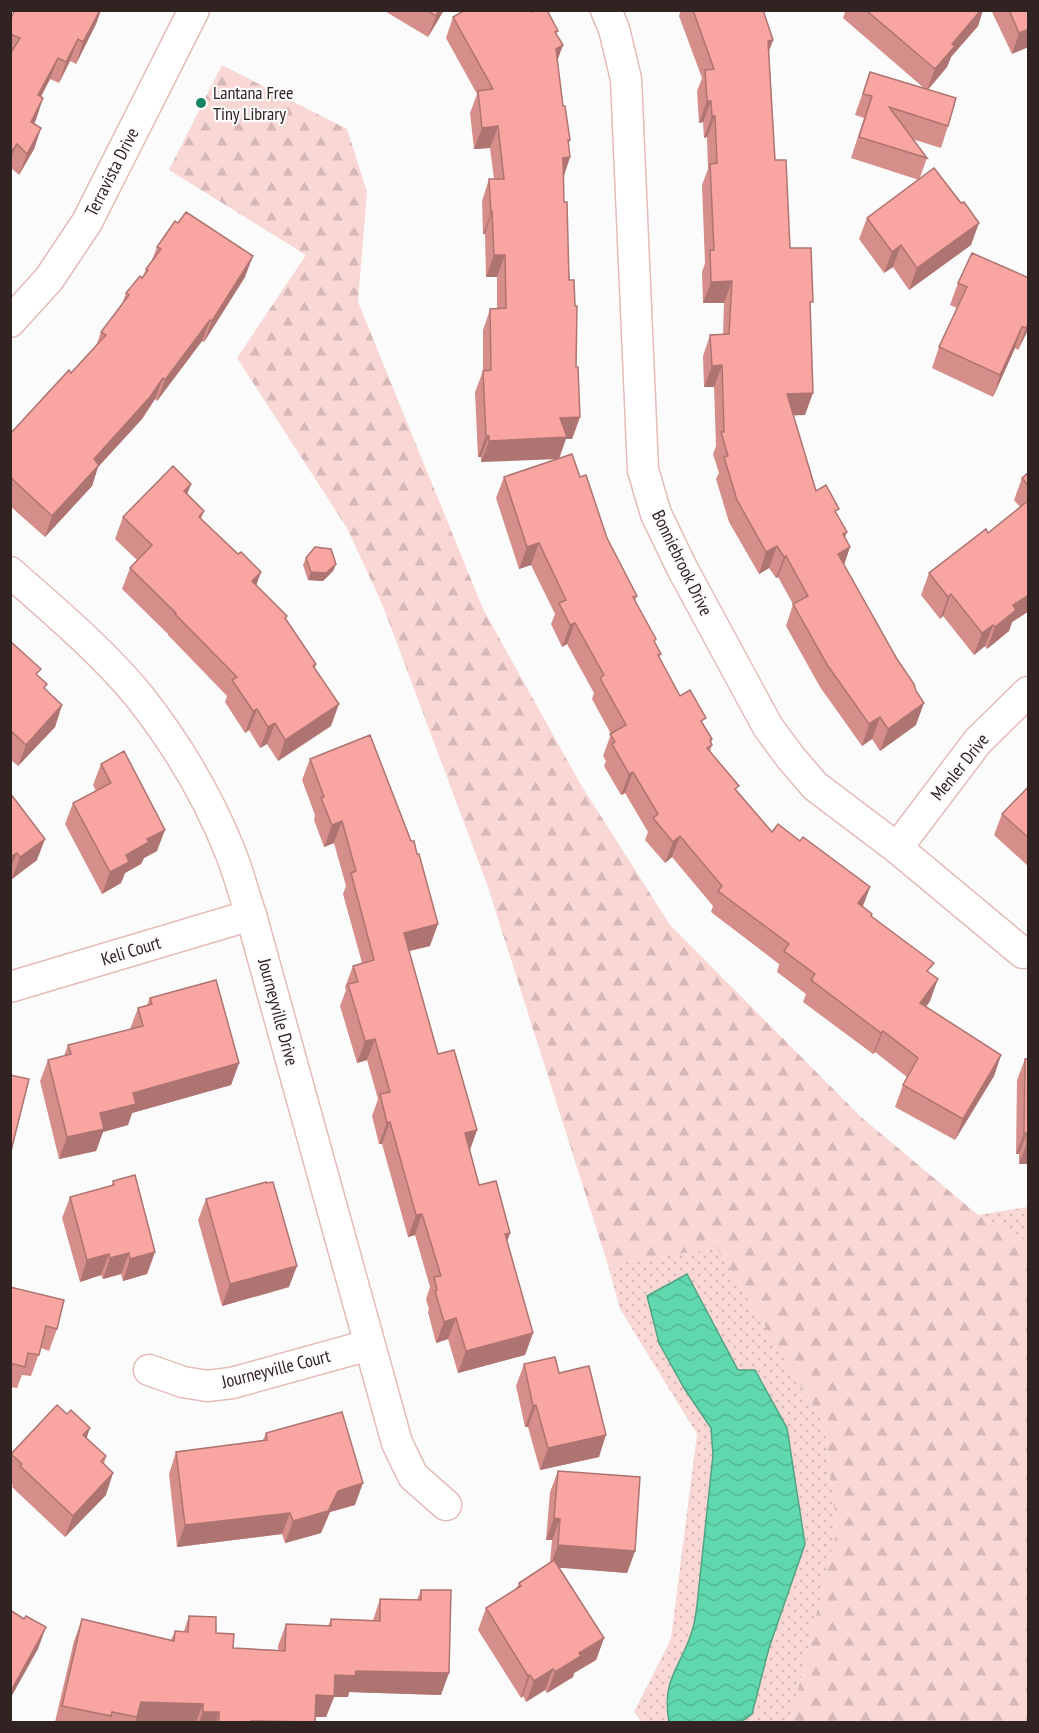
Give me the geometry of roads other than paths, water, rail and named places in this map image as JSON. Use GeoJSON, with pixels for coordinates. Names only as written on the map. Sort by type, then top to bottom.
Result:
{"type":"FeatureCollection","features":[{"type":"Feature","properties":{"kind":"street","name":"Terravista Drive"},"geometry":{"type":"LineString","coordinates":[[10,322],[49,279],[87,222],[194,10]]}},
{"type":"Feature","properties":{"kind":"street","name":"Bonniebrook Drive"},"geometry":{"type":"LineString","coordinates":[[606,10],[614,29],[626,79],[644,470],[656,514],[683,570],[768,727],[791,758],[815,786],[897,848],[1023,953]]}},
{"type":"Feature","properties":{"kind":"street","name":"Journeyville Drive"},"geometry":{"type":"LineString","coordinates":[[10,572],[107,662],[138,696],[177,748],[209,806],[231,853],[251,915],[397,1443],[413,1476],[446,1505]]}},
{"type":"Feature","properties":{"kind":"street","name":"Menler Drive"},"geometry":{"type":"LineString","coordinates":[[897,848],[978,741],[1029,692]]}},
{"type":"Feature","properties":{"kind":"street","name":"Keli Court"},"geometry":{"type":"LineString","coordinates":[[10,987],[251,915]]}},
{"type":"Feature","properties":{"kind":"street","name":"Journeyville Court"},"geometry":{"type":"LineString","coordinates":[[149,1370],[183,1382],[207,1386],[232,1383],[369,1345]]}},
{"type":"Feature","properties":{"kind":"water"},"geometry":{"type":"Polygon","coordinates":[[[687,1274],[738,1370],[755,1370],[787,1428],[805,1544],[769,1648],[752,1714],[741,1722],[669,1722],[667,1707],[670,1683],[693,1628],[713,1455],[711,1428],[684,1388],[659,1343],[647,1296],[687,1274]]]}},
{"type":"Feature","properties":{"kind":"place","name":"Lantana Free Tiny Library"},"geometry":{"type":"Point","coordinates":[201,103]}}]}
